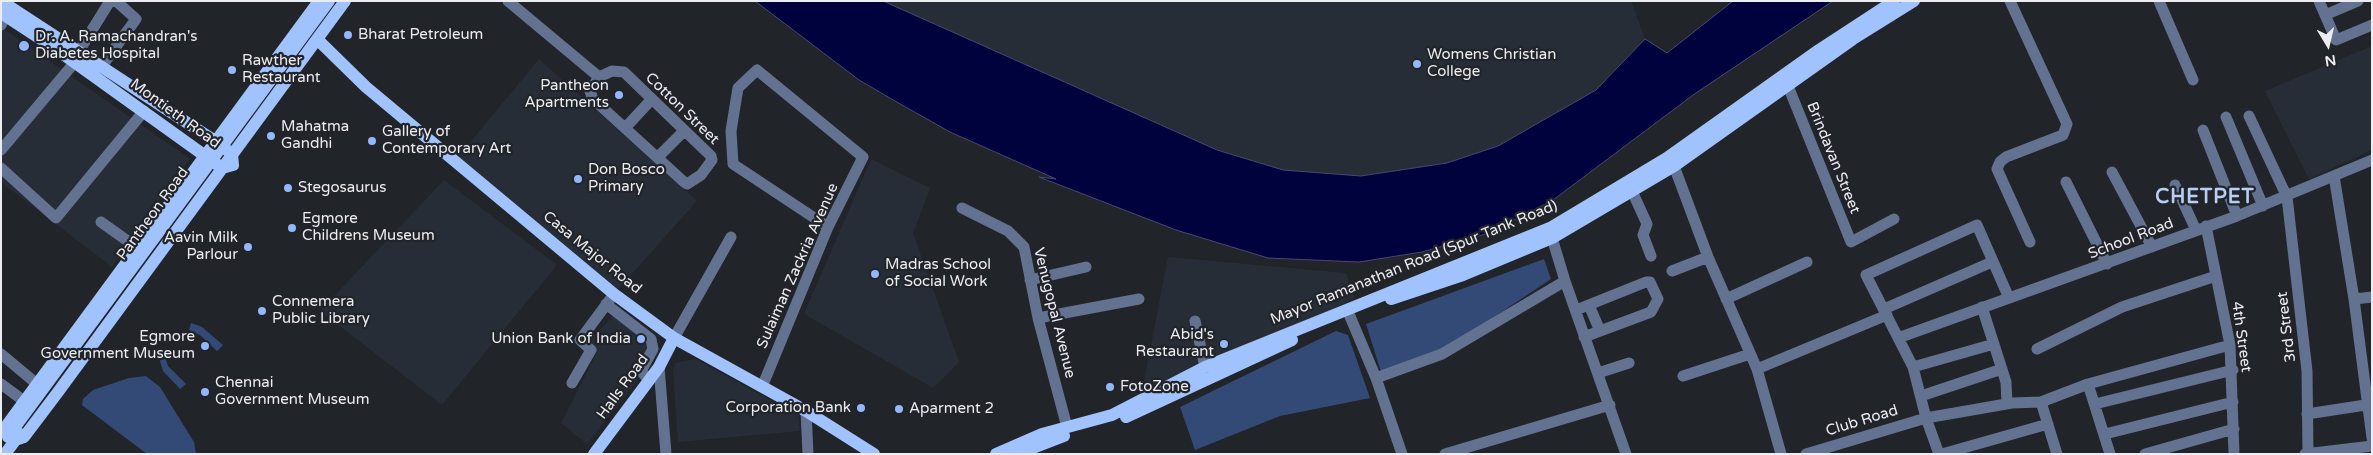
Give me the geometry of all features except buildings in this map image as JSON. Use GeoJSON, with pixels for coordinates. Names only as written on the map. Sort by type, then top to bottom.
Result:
{"type":"FeatureCollection","features":[{"type":"Feature","properties":{"kind":"main road"},"geometry":{"type":"LineString","coordinates":[[1,1],[79,58],[102,66],[215,141],[229,162]]}},
{"type":"Feature","properties":{"kind":"main road"},"geometry":{"type":"LineString","coordinates":[[319,1],[136,247],[7,425],[12,436],[24,437],[140,283],[345,1]]}},
{"type":"Feature","properties":{"kind":"main road","name":"Pantheon Road"},"geometry":{"type":"LineString","coordinates":[[5,454],[12,436],[329,1]]}},
{"type":"Feature","properties":{"kind":"main road","name":"Pantheon Road"},"geometry":{"type":"LineString","coordinates":[[12,436],[61,376],[145,266],[338,1]]}},
{"type":"Feature","properties":{"kind":"main road","name":"Mayor Ramanathan Road (Spur Tank Road)"},"geometry":{"type":"LineString","coordinates":[[1017,454],[1069,434],[1118,421],[1348,314],[1463,275],[1552,233],[1632,191],[1819,50],[1894,1]]}},
{"type":"Feature","properties":{"kind":"main road","name":"Mayor Ramanathan Road (Spur Tank Road)"},"geometry":{"type":"LineString","coordinates":[[996,454],[1025,440],[1112,415],[1205,367],[1552,233],[1671,162],[1788,86],[1853,39],[1914,1]]}},
{"type":"Feature","properties":{"kind":"main road","name":"Montieth Road"},"geometry":{"type":"LineString","coordinates":[[3,18],[79,58],[144,112],[204,155],[229,162]]}},
{"type":"Feature","properties":{"kind":"main road","name":"Casa Major Road"},"geometry":{"type":"LineString","coordinates":[[318,40],[366,87],[610,299],[658,326],[678,341],[806,411],[874,454]]}},
{"type":"Feature","properties":{"kind":"main road"},"geometry":{"type":"LineString","coordinates":[[244,101],[262,115]]}},
{"type":"Feature","properties":{"kind":"main road"},"geometry":{"type":"LineString","coordinates":[[658,326],[664,350],[660,365]]}},
{"type":"Feature","properties":{"kind":"main road","name":"Halls Road"},"geometry":{"type":"LineString","coordinates":[[594,454],[678,341]]}},
{"type":"Feature","properties":{"kind":"street"},"geometry":{"type":"LineString","coordinates":[[1,150],[79,58],[110,1]]}},
{"type":"Feature","properties":{"kind":"street"},"geometry":{"type":"LineString","coordinates":[[102,66],[136,19],[116,1]]}},
{"type":"Feature","properties":{"kind":"street"},"geometry":{"type":"LineString","coordinates":[[508,1],[599,77]]}},
{"type":"Feature","properties":{"kind":"street"},"geometry":{"type":"LineString","coordinates":[[2010,1],[2067,124],[2063,135],[2006,158],[2000,162],[1996,169],[2030,242]]}},
{"type":"Feature","properties":{"kind":"street"},"geometry":{"type":"LineString","coordinates":[[2159,1],[2193,80]]}},
{"type":"Feature","properties":{"kind":"street"},"geometry":{"type":"LineString","coordinates":[[2319,1],[2336,40],[2372,25]]}},
{"type":"Feature","properties":{"kind":"street"},"geometry":{"type":"LineString","coordinates":[[2326,15],[2358,1]]}},
{"type":"Feature","properties":{"kind":"street","name":"Sulaiman Zackria Avenue"},"geometry":{"type":"LineString","coordinates":[[762,387],[828,227],[863,157],[757,70],[738,88],[731,131],[733,164],[828,227]]}},
{"type":"Feature","properties":{"kind":"street","name":"Cotton Street"},"geometry":{"type":"LineString","coordinates":[[612,71],[620,71],[651,100],[711,156],[712,160],[700,174],[687,184],[591,96],[590,91],[599,77],[612,71]]}},
{"type":"Feature","properties":{"kind":"street","name":"Brindavan Street"},"geometry":{"type":"LineString","coordinates":[[1788,86],[1851,242],[1894,219]]}},
{"type":"Feature","properties":{"kind":"street"},"geometry":{"type":"LineString","coordinates":[[626,127],[651,100]]}},
{"type":"Feature","properties":{"kind":"street"},"geometry":{"type":"LineString","coordinates":[[1,168],[56,218],[144,112]]}},
{"type":"Feature","properties":{"kind":"street","name":"3rd Street"},"geometry":{"type":"LineString","coordinates":[[2249,116],[2287,197],[2307,371],[2307,454]]}},
{"type":"Feature","properties":{"kind":"street"},"geometry":{"type":"LineString","coordinates":[[2226,117],[2263,206]]}},
{"type":"Feature","properties":{"kind":"street"},"geometry":{"type":"LineString","coordinates":[[658,157],[684,130]]}},
{"type":"Feature","properties":{"kind":"street"},"geometry":{"type":"LineString","coordinates":[[2203,130],[2237,216]]}},
{"type":"Feature","properties":{"kind":"street","name":"School Road"},"geometry":{"type":"LineString","coordinates":[[1898,338],[2237,216],[2287,197],[2372,160]]}},
{"type":"Feature","properties":{"kind":"street"},"geometry":{"type":"LineString","coordinates":[[1671,162],[1708,257],[1756,369],[1781,454]]}},
{"type":"Feature","properties":{"kind":"street"},"geometry":{"type":"LineString","coordinates":[[2112,172],[2152,247]]}},
{"type":"Feature","properties":{"kind":"street"},"geometry":{"type":"LineString","coordinates":[[2334,176],[2354,299],[2372,438]]}},
{"type":"Feature","properties":{"kind":"street"},"geometry":{"type":"LineString","coordinates":[[2066,182],[2108,264]]}},
{"type":"Feature","properties":{"kind":"street","name":"4th Street"},"geometry":{"type":"LineString","coordinates":[[2175,185],[2201,228],[2216,276],[2233,370],[2234,454]]}},
{"type":"Feature","properties":{"kind":"street"},"geometry":{"type":"LineString","coordinates":[[1632,191],[1646,224],[1643,235],[1650,256]]}},
{"type":"Feature","properties":{"kind":"street","name":"Venugopal Avenue"},"geometry":{"type":"LineString","coordinates":[[962,208],[1008,231],[1024,247],[1038,318],[1066,427]]}},
{"type":"Feature","properties":{"kind":"street"},"geometry":{"type":"LineString","coordinates":[[101,222],[136,247]]}},
{"type":"Feature","properties":{"kind":"street"},"geometry":{"type":"LineString","coordinates":[[2010,298],[1992,262],[1977,225],[1866,276],[1913,366],[1926,418],[1941,454],[2048,424]]}},
{"type":"Feature","properties":{"kind":"street"},"geometry":{"type":"LineString","coordinates":[[1552,233],[1584,337],[1626,454]]}},
{"type":"Feature","properties":{"kind":"street"},"geometry":{"type":"LineString","coordinates":[[678,341],[731,237]]}},
{"type":"Feature","properties":{"kind":"street"},"geometry":{"type":"LineString","coordinates":[[1672,271],[1708,257]]}},
{"type":"Feature","properties":{"kind":"street"},"geometry":{"type":"LineString","coordinates":[[1726,299],[1807,262]]}},
{"type":"Feature","properties":{"kind":"street"},"geometry":{"type":"LineString","coordinates":[[1756,369],[1992,262]]}},
{"type":"Feature","properties":{"kind":"street"},"geometry":{"type":"LineString","coordinates":[[1030,280],[1086,267]]}},
{"type":"Feature","properties":{"kind":"street"},"geometry":{"type":"LineString","coordinates":[[2037,348],[2122,307],[2216,276]]}},
{"type":"Feature","properties":{"kind":"street"},"geometry":{"type":"LineString","coordinates":[[1376,378],[1442,354],[1565,280]]}},
{"type":"Feature","properties":{"kind":"street"},"geometry":{"type":"LineString","coordinates":[[1576,310],[1639,284],[1650,282],[1658,299],[1651,312],[1584,337]]}},
{"type":"Feature","properties":{"kind":"street"},"geometry":{"type":"LineString","coordinates":[[2354,299],[2372,297]]}},
{"type":"Feature","properties":{"kind":"street"},"geometry":{"type":"LineString","coordinates":[[572,382],[591,350],[580,340],[610,299],[651,339],[653,349],[642,371],[649,380]]}},
{"type":"Feature","properties":{"kind":"street"},"geometry":{"type":"LineString","coordinates":[[1038,318],[1138,299]]}},
{"type":"Feature","properties":{"kind":"street"},"geometry":{"type":"LineString","coordinates":[[1589,305],[1600,331]]}},
{"type":"Feature","properties":{"kind":"street"},"geometry":{"type":"LineString","coordinates":[[1982,307],[2002,369],[2007,404]]}},
{"type":"Feature","properties":{"kind":"street"},"geometry":{"type":"LineString","coordinates":[[1348,314],[1376,378],[1402,454]]}},
{"type":"Feature","properties":{"kind":"street"},"geometry":{"type":"LineString","coordinates":[[1195,320],[1205,367]]}},
{"type":"Feature","properties":{"kind":"street"},"geometry":{"type":"LineString","coordinates":[[1913,366],[1994,344]]}},
{"type":"Feature","properties":{"kind":"street","name":"Club Road"},"geometry":{"type":"LineString","coordinates":[[1806,454],[1926,418],[2007,404],[2040,402],[2088,384],[2230,345]]}},
{"type":"Feature","properties":{"kind":"street"},"geometry":{"type":"LineString","coordinates":[[1,354],[37,384]]}},
{"type":"Feature","properties":{"kind":"street"},"geometry":{"type":"LineString","coordinates":[[1683,376],[1750,354]]}},
{"type":"Feature","properties":{"kind":"street"},"geometry":{"type":"LineString","coordinates":[[1598,373],[1629,363]]}},
{"type":"Feature","properties":{"kind":"street"},"geometry":{"type":"LineString","coordinates":[[660,365],[666,454]]}},
{"type":"Feature","properties":{"kind":"street"},"geometry":{"type":"LineString","coordinates":[[1921,396],[2002,369]]}},
{"type":"Feature","properties":{"kind":"street"},"geometry":{"type":"LineString","coordinates":[[2095,404],[2233,370]]}},
{"type":"Feature","properties":{"kind":"street"},"geometry":{"type":"LineString","coordinates":[[1,384],[24,401]]}},
{"type":"Feature","properties":{"kind":"street"},"geometry":{"type":"LineString","coordinates":[[2088,384],[2110,454]]}},
{"type":"Feature","properties":{"kind":"street"},"geometry":{"type":"LineString","coordinates":[[2040,402],[2057,454]]}},
{"type":"Feature","properties":{"kind":"street"},"geometry":{"type":"LineString","coordinates":[[2105,434],[2233,402]]}},
{"type":"Feature","properties":{"kind":"street"},"geometry":{"type":"LineString","coordinates":[[2307,414],[2369,404]]}},
{"type":"Feature","properties":{"kind":"street"},"geometry":{"type":"LineString","coordinates":[[1445,454],[1610,405]]}},
{"type":"Feature","properties":{"kind":"street"},"geometry":{"type":"LineString","coordinates":[[806,411],[808,454]]}},
{"type":"Feature","properties":{"kind":"street"},"geometry":{"type":"LineString","coordinates":[[2145,454],[2234,429]]}},
{"type":"Feature","properties":{"kind":"street"},"geometry":{"type":"LineString","coordinates":[[2307,454],[2330,453],[2372,446]]}},
{"type":"Feature","properties":{"kind":"shaded area"},"geometry":{"type":"Polygon","coordinates":[[[755,1],[883,1],[1217,150],[1283,170],[1361,176],[1447,163],[1498,146],[1596,90],[1645,39],[1667,53],[1733,1],[1833,1],[1693,95],[1553,200],[1489,233],[1422,252],[1359,262],[1268,258],[1176,230],[1039,177],[1056,179],[950,132],[859,80],[755,1]]]}},
{"type":"Feature","properties":{"kind":"shaded area","name":"Womens Christian College"},"geometry":{"type":"Polygon","coordinates":[[[883,1],[1631,1],[1645,39],[1596,90],[1498,146],[1447,163],[1361,176],[1283,170],[1217,150],[883,1]]]}},
{"type":"Feature","properties":{"kind":"shaded area"},"geometry":{"type":"Polygon","coordinates":[[[1,27],[190,159],[112,267],[1,182],[1,27]]]}},
{"type":"Feature","properties":{"kind":"shaded area"},"geometry":{"type":"Polygon","coordinates":[[[2372,46],[2372,150],[2309,179],[2265,91],[2372,46]]]}},
{"type":"Feature","properties":{"kind":"shaded area","name":"Don Bosco Primary"},"geometry":{"type":"Polygon","coordinates":[[[539,59],[697,201],[613,295],[458,157],[539,59]]]}},
{"type":"Feature","properties":{"kind":"shaded area","name":"Madras School of Social Work"},"geometry":{"type":"Polygon","coordinates":[[[871,159],[930,188],[913,233],[959,362],[933,388],[804,314],[871,159]]]}},
{"type":"Feature","properties":{"kind":"shaded area"},"geometry":{"type":"Polygon","coordinates":[[[444,180],[557,265],[442,405],[320,311],[444,180]]]}},
{"type":"Feature","properties":{"kind":"shaded area"},"geometry":{"type":"Polygon","coordinates":[[[1168,257],[1346,273],[1355,298],[1179,381],[1142,392],[1168,257]]]}},
{"type":"Feature","properties":{"kind":"shaded area"},"geometry":{"type":"Polygon","coordinates":[[[1544,259],[1551,279],[1437,355],[1381,372],[1366,324],[1544,259]]]}},
{"type":"Feature","properties":{"kind":"shaded area"},"geometry":{"type":"Polygon","coordinates":[[[614,315],[650,343],[648,367],[587,444],[561,423],[597,353],[588,342],[614,315]]]}},
{"type":"Feature","properties":{"kind":"shaded area"},"geometry":{"type":"Polygon","coordinates":[[[191,323],[202,327],[223,345],[217,351],[200,335],[189,330],[191,323]]]}},
{"type":"Feature","properties":{"kind":"shaded area"},"geometry":{"type":"Polygon","coordinates":[[[1336,331],[1348,335],[1370,398],[1280,416],[1195,450],[1180,407],[1336,331]]]}},
{"type":"Feature","properties":{"kind":"shaded area"},"geometry":{"type":"Polygon","coordinates":[[[165,357],[168,366],[186,384],[180,389],[163,371],[159,358],[165,357]]]}},
{"type":"Feature","properties":{"kind":"shaded area"},"geometry":{"type":"Polygon","coordinates":[[[695,359],[798,415],[800,431],[678,442],[673,371],[676,363],[695,359]]]}},
{"type":"Feature","properties":{"kind":"shaded area"},"geometry":{"type":"Polygon","coordinates":[[[146,376],[160,387],[194,442],[196,454],[147,454],[82,405],[83,399],[93,390],[129,378],[146,376]]]}},
{"type":"Feature","properties":{"kind":"place","name":"Bharat Petroleum"},"geometry":{"type":"Point","coordinates":[348,35]}},
{"type":"Feature","properties":{"kind":"place","name":"Dr. A. Ramachandran's Diabetes Hospital"},"geometry":{"type":"Point","coordinates":[24,46]}},
{"type":"Feature","properties":{"kind":"place","name":"Womens Christian College"},"geometry":{"type":"Point","coordinates":[1417,64]}},
{"type":"Feature","properties":{"kind":"place","name":"Rawther Restaurant"},"geometry":{"type":"Point","coordinates":[232,70]}},
{"type":"Feature","properties":{"kind":"place","name":"Pantheon Apartments"},"geometry":{"type":"Point","coordinates":[619,95]}},
{"type":"Feature","properties":{"kind":"place","name":"Mahatma Gandhi"},"geometry":{"type":"Point","coordinates":[271,136]}},
{"type":"Feature","properties":{"kind":"place","name":"Gallery of Contemporary Art"},"geometry":{"type":"Point","coordinates":[372,141]}},
{"type":"Feature","properties":{"kind":"place","name":"Don Bosco Primary"},"geometry":{"type":"Point","coordinates":[578,179]}},
{"type":"Feature","properties":{"kind":"place","name":"Stegosaurus"},"geometry":{"type":"Point","coordinates":[288,188]}},
{"type":"Feature","properties":{"kind":"place","name":"Egmore Childrens Museum"},"geometry":{"type":"Point","coordinates":[292,228]}},
{"type":"Feature","properties":{"kind":"place","name":"Aavin Milk Parlour"},"geometry":{"type":"Point","coordinates":[248,247]}},
{"type":"Feature","properties":{"kind":"place","name":"Madras School of Social Work"},"geometry":{"type":"Point","coordinates":[875,274]}},
{"type":"Feature","properties":{"kind":"place","name":"Connemera Public Library"},"geometry":{"type":"Point","coordinates":[262,311]}},
{"type":"Feature","properties":{"kind":"place","name":"Union Bank of India"},"geometry":{"type":"Point","coordinates":[641,339]}},
{"type":"Feature","properties":{"kind":"place","name":"Abid's Restaurant"},"geometry":{"type":"Point","coordinates":[1224,344]}},
{"type":"Feature","properties":{"kind":"place","name":"Egmore Government Museum"},"geometry":{"type":"Point","coordinates":[205,346]}},
{"type":"Feature","properties":{"kind":"place","name":"FotoZone"},"geometry":{"type":"Point","coordinates":[1110,387]}},
{"type":"Feature","properties":{"kind":"place","name":"Chennai Government Museum"},"geometry":{"type":"Point","coordinates":[205,392]}},
{"type":"Feature","properties":{"kind":"place","name":"Corporation Bank"},"geometry":{"type":"Point","coordinates":[861,408]}},
{"type":"Feature","properties":{"kind":"place","name":"Aparment 2"},"geometry":{"type":"Point","coordinates":[899,409]}},
{"type":"Feature","properties":{"kind":"district","name":"CHETPET"},"geometry":{"type":"Point","coordinates":[2205,198]}}]}
